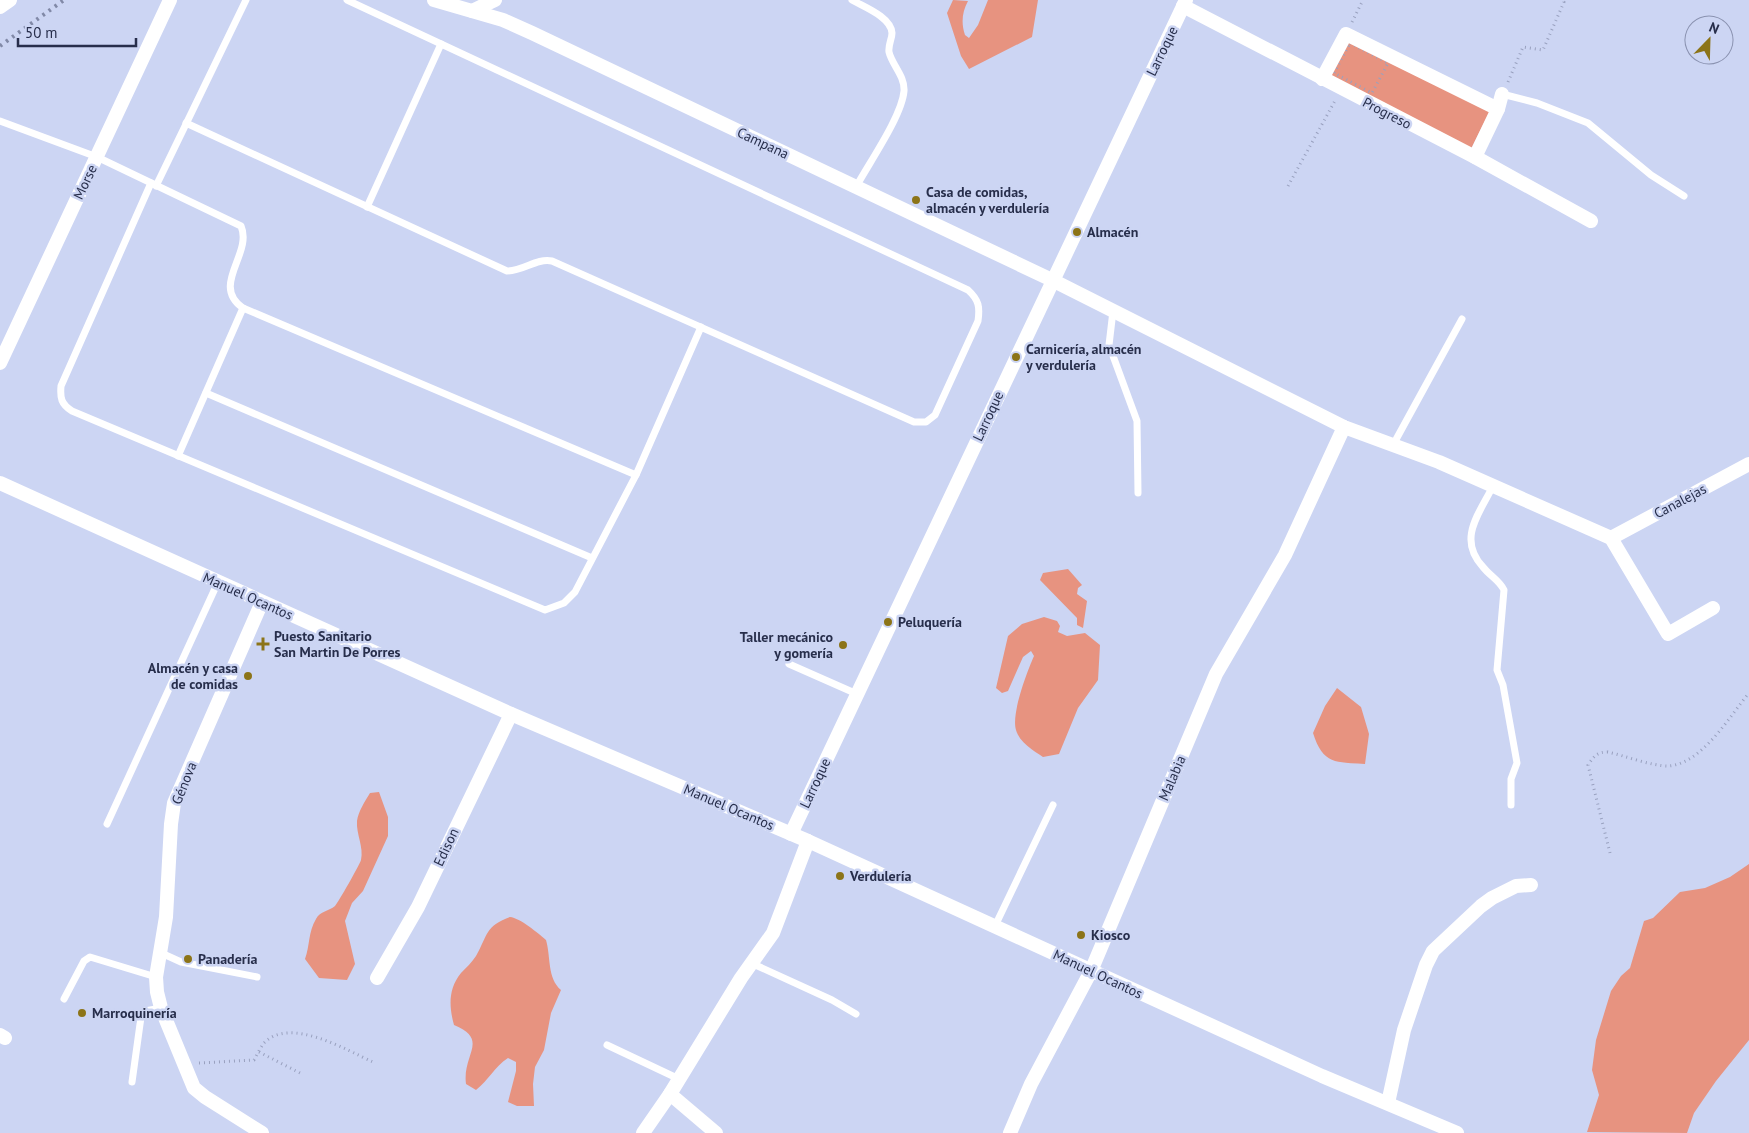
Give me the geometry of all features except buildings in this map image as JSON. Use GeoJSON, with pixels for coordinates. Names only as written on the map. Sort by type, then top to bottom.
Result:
{"type":"FeatureCollection","features":[{"type":"Feature","properties":{"kind":"street"},"geometry":{"type":"LineString","coordinates":[[0,7],[10,0]]}},
{"type":"Feature","properties":{"kind":"street","name":"Morse"},"geometry":{"type":"LineString","coordinates":[[0,363],[170,0]]}},
{"type":"Feature","properties":{"kind":"street","name":"Campana"},"geometry":{"type":"LineString","coordinates":[[434,0],[503,20],[532,33],[1052,280],[1344,426],[1493,486],[1611,538]]}},
{"type":"Feature","properties":{"kind":"street"},"geometry":{"type":"LineString","coordinates":[[472,11],[495,0]]}},
{"type":"Feature","properties":{"kind":"street","name":"Progreso"},"geometry":{"type":"LineString","coordinates":[[1185,3],[1341,90],[1475,157],[1591,221]]}},
{"type":"Feature","properties":{"kind":"street","name":"Larroque"},"geometry":{"type":"LineString","coordinates":[[791,834],[1052,280],[1185,3]]}},
{"type":"Feature","properties":{"kind":"street"},"geometry":{"type":"LineString","coordinates":[[1322,79],[1348,38],[1498,109]]}},
{"type":"Feature","properties":{"kind":"street"},"geometry":{"type":"LineString","coordinates":[[1475,157],[1498,109],[1502,94]]}},
{"type":"Feature","properties":{"kind":"street","name":"Malabia"},"geometry":{"type":"LineString","coordinates":[[1010,1133],[1036,1076],[1091,972],[1216,674],[1285,555],[1344,426]]}},
{"type":"Feature","properties":{"kind":"street","name":"Canalejas"},"geometry":{"type":"LineString","coordinates":[[1611,538],[1749,464]]}},
{"type":"Feature","properties":{"kind":"street","name":"Manuel Ocantos"},"geometry":{"type":"LineString","coordinates":[[0,482],[511,714],[808,841],[1091,972],[1457,1133]]}},
{"type":"Feature","properties":{"kind":"street"},"geometry":{"type":"LineString","coordinates":[[1611,538],[1668,634],[1713,608]]}},
{"type":"Feature","properties":{"kind":"street","name":"Génova"},"geometry":{"type":"LineString","coordinates":[[262,602],[174,803],[171,824],[166,916],[158,952],[156,977],[161,1008],[194,1088],[262,1133]]}},
{"type":"Feature","properties":{"kind":"street","name":"Edison"},"geometry":{"type":"LineString","coordinates":[[377,978],[418,907],[511,714]]}},
{"type":"Feature","properties":{"kind":"street"},"geometry":{"type":"LineString","coordinates":[[644,1133],[773,933],[808,841]]}},
{"type":"Feature","properties":{"kind":"street"},"geometry":{"type":"LineString","coordinates":[[1388,1103],[1404,1030],[1426,965],[1433,951],[1492,898],[1516,886],[1530,885]]}},
{"type":"Feature","properties":{"kind":"street"},"geometry":{"type":"LineString","coordinates":[[670,1094],[716,1133]]}},
{"type":"Feature","properties":{"kind":"lane"},"geometry":{"type":"LineString","coordinates":[[246,0],[154,184],[61,386],[60,396],[64,405],[72,411],[544,610],[564,603],[575,592],[636,475],[701,327]]}},
{"type":"Feature","properties":{"kind":"lane"},"geometry":{"type":"LineString","coordinates":[[186,123],[508,271],[516,271],[543,259],[552,261],[914,422],[926,422],[935,415],[978,321],[980,308],[976,297],[968,290],[347,0]]}},
{"type":"Feature","properties":{"kind":"lane"},"geometry":{"type":"LineString","coordinates":[[852,0],[886,21],[890,26],[892,33],[888,50],[893,64],[902,77],[904,91],[898,113],[856,187]]}},
{"type":"Feature","properties":{"kind":"lane"},"geometry":{"type":"LineString","coordinates":[[367,207],[441,44]]}},
{"type":"Feature","properties":{"kind":"lane"},"geometry":{"type":"LineString","coordinates":[[1502,94],[1537,103],[1588,123],[1651,175],[1684,196]]}},
{"type":"Feature","properties":{"kind":"lane"},"geometry":{"type":"LineString","coordinates":[[0,122],[96,157],[240,226],[244,242],[230,278],[230,292],[237,304],[243,308],[636,475]]}},
{"type":"Feature","properties":{"kind":"lane"},"geometry":{"type":"LineString","coordinates":[[178,456],[243,308]]}},
{"type":"Feature","properties":{"kind":"lane"},"geometry":{"type":"LineString","coordinates":[[1113,310],[1109,345],[1137,421],[1138,493]]}},
{"type":"Feature","properties":{"kind":"lane"},"geometry":{"type":"LineString","coordinates":[[1393,445],[1462,319]]}},
{"type":"Feature","properties":{"kind":"lane"},"geometry":{"type":"LineString","coordinates":[[206,393],[592,558]]}},
{"type":"Feature","properties":{"kind":"lane"},"geometry":{"type":"LineString","coordinates":[[1493,486],[1472,531],[1470,543],[1472,554],[1501,584],[1504,590],[1497,670],[1502,685],[1517,762],[1511,780],[1511,805]]}},
{"type":"Feature","properties":{"kind":"lane"},"geometry":{"type":"LineString","coordinates":[[107,824],[218,582]]}},
{"type":"Feature","properties":{"kind":"lane"},"geometry":{"type":"LineString","coordinates":[[789,664],[857,694]]}},
{"type":"Feature","properties":{"kind":"lane"},"geometry":{"type":"LineString","coordinates":[[995,926],[1053,805]]}},
{"type":"Feature","properties":{"kind":"lane"},"geometry":{"type":"LineString","coordinates":[[158,952],[181,962],[257,977]]}},
{"type":"Feature","properties":{"kind":"lane"},"geometry":{"type":"LineString","coordinates":[[64,999],[84,961],[90,957],[156,977]]}},
{"type":"Feature","properties":{"kind":"lane"},"geometry":{"type":"LineString","coordinates":[[752,963],[832,1000],[856,1014]]}},
{"type":"Feature","properties":{"kind":"lane"},"geometry":{"type":"LineString","coordinates":[[132,1082],[141,1018],[145,1011],[161,1008]]}},
{"type":"Feature","properties":{"kind":"lane"},"geometry":{"type":"LineString","coordinates":[[607,1045],[679,1080]]}},
{"type":"Feature","properties":{"kind":"path"},"geometry":{"type":"LineString","coordinates":[[1348,38],[1388,63],[1372,94],[1334,73],[1363,0]]}},
{"type":"Feature","properties":{"kind":"path"},"geometry":{"type":"LineString","coordinates":[[1502,94],[1523,47],[1543,50],[1564,2],[1562,0]]}},
{"type":"Feature","properties":{"kind":"path"},"geometry":{"type":"LineString","coordinates":[[1288,186],[1341,90]]}},
{"type":"Feature","properties":{"kind":"path"},"geometry":{"type":"LineString","coordinates":[[1610,853],[1588,765],[1593,757],[1600,752],[1608,752],[1667,766],[1692,759],[1702,750],[1749,693]]}},
{"type":"Feature","properties":{"kind":"path"},"geometry":{"type":"LineString","coordinates":[[184,1064],[254,1060],[264,1043],[282,1033],[303,1033],[373,1062]]}},
{"type":"Feature","properties":{"kind":"path"},"geometry":{"type":"LineString","coordinates":[[259,1052],[302,1074]]}},
{"type":"Feature","properties":{"kind":"shaded area"},"geometry":{"type":"Polygon","coordinates":[[[953,0],[968,1],[963,13],[963,26],[965,35],[969,38],[978,25],[988,0],[1038,0],[1032,37],[969,69],[961,56],[947,13],[953,0]]]}},
{"type":"Feature","properties":{"kind":"shaded area"},"geometry":{"type":"Polygon","coordinates":[[[1349,38],[1490,111],[1471,149],[1329,76],[1349,38]]]}},
{"type":"Feature","properties":{"kind":"shaded area"},"geometry":{"type":"Polygon","coordinates":[[[1068,569],[1082,585],[1078,588],[1077,594],[1087,601],[1083,628],[1077,625],[1077,618],[1040,580],[1043,573],[1068,569]]]}},
{"type":"Feature","properties":{"kind":"shaded area"},"geometry":{"type":"Polygon","coordinates":[[[1044,617],[1057,621],[1060,626],[1058,632],[1067,636],[1085,633],[1100,645],[1098,680],[1078,708],[1059,754],[1043,757],[1027,746],[1020,738],[1015,723],[1020,693],[1034,656],[1031,651],[1023,657],[1008,691],[1002,693],[996,688],[1008,636],[1022,624],[1044,617]]]}},
{"type":"Feature","properties":{"kind":"shaded area"},"geometry":{"type":"Polygon","coordinates":[[[1337,688],[1361,707],[1369,734],[1365,764],[1332,760],[1321,751],[1313,733],[1325,706],[1337,688]]]}},
{"type":"Feature","properties":{"kind":"shaded area"},"geometry":{"type":"Polygon","coordinates":[[[379,792],[388,817],[388,836],[363,891],[352,903],[345,921],[355,964],[347,980],[319,978],[305,959],[312,929],[320,914],[335,906],[360,863],[362,850],[357,821],[370,793],[379,792]]]}},
{"type":"Feature","properties":{"kind":"shaded area"},"geometry":{"type":"Polygon","coordinates":[[[1749,864],[1749,1040],[1716,1081],[1694,1113],[1687,1133],[1587,1132],[1599,1095],[1592,1070],[1596,1040],[1611,991],[1621,976],[1630,968],[1644,921],[1653,918],[1680,892],[1705,888],[1730,877],[1749,864]]]}},
{"type":"Feature","properties":{"kind":"shaded area"},"geometry":{"type":"Polygon","coordinates":[[[510,917],[524,923],[546,940],[553,980],[561,990],[551,1013],[544,1050],[535,1067],[533,1084],[534,1106],[517,1106],[508,1102],[516,1071],[516,1062],[508,1058],[476,1090],[466,1084],[466,1073],[473,1042],[465,1031],[454,1025],[451,1012],[452,992],[457,979],[476,956],[491,928],[510,917]]]}},
{"type":"Feature","properties":{"kind":"railway"},"geometry":{"type":"LineString","coordinates":[[0,46],[64,0]]}},
{"type":"Feature","properties":{"kind":"place","name":"Casa de comidas, almacén y verdulería"},"geometry":{"type":"Point","coordinates":[916,200]}},
{"type":"Feature","properties":{"kind":"place","name":"Almacén"},"geometry":{"type":"Point","coordinates":[1077,232]}},
{"type":"Feature","properties":{"kind":"place","name":"Carnicería, almacén y verdulería"},"geometry":{"type":"Point","coordinates":[1016,357]}},
{"type":"Feature","properties":{"kind":"place","name":"Peluquería"},"geometry":{"type":"Point","coordinates":[888,622]}},
{"type":"Feature","properties":{"kind":"place","name":"Puesto Sanitario San Martin De Porres"},"geometry":{"type":"Point","coordinates":[263,644]}},
{"type":"Feature","properties":{"kind":"place","name":"Taller mecánico y gomería"},"geometry":{"type":"Point","coordinates":[843,645]}},
{"type":"Feature","properties":{"kind":"place","name":"Almacén y casa de comidas"},"geometry":{"type":"Point","coordinates":[248,676]}},
{"type":"Feature","properties":{"kind":"place","name":"Verdulería"},"geometry":{"type":"Point","coordinates":[840,876]}},
{"type":"Feature","properties":{"kind":"place","name":"Kiosco"},"geometry":{"type":"Point","coordinates":[1081,935]}},
{"type":"Feature","properties":{"kind":"place","name":"Panadería"},"geometry":{"type":"Point","coordinates":[188,959]}},
{"type":"Feature","properties":{"kind":"place","name":"Marroquinería"},"geometry":{"type":"Point","coordinates":[82,1013]}}]}
